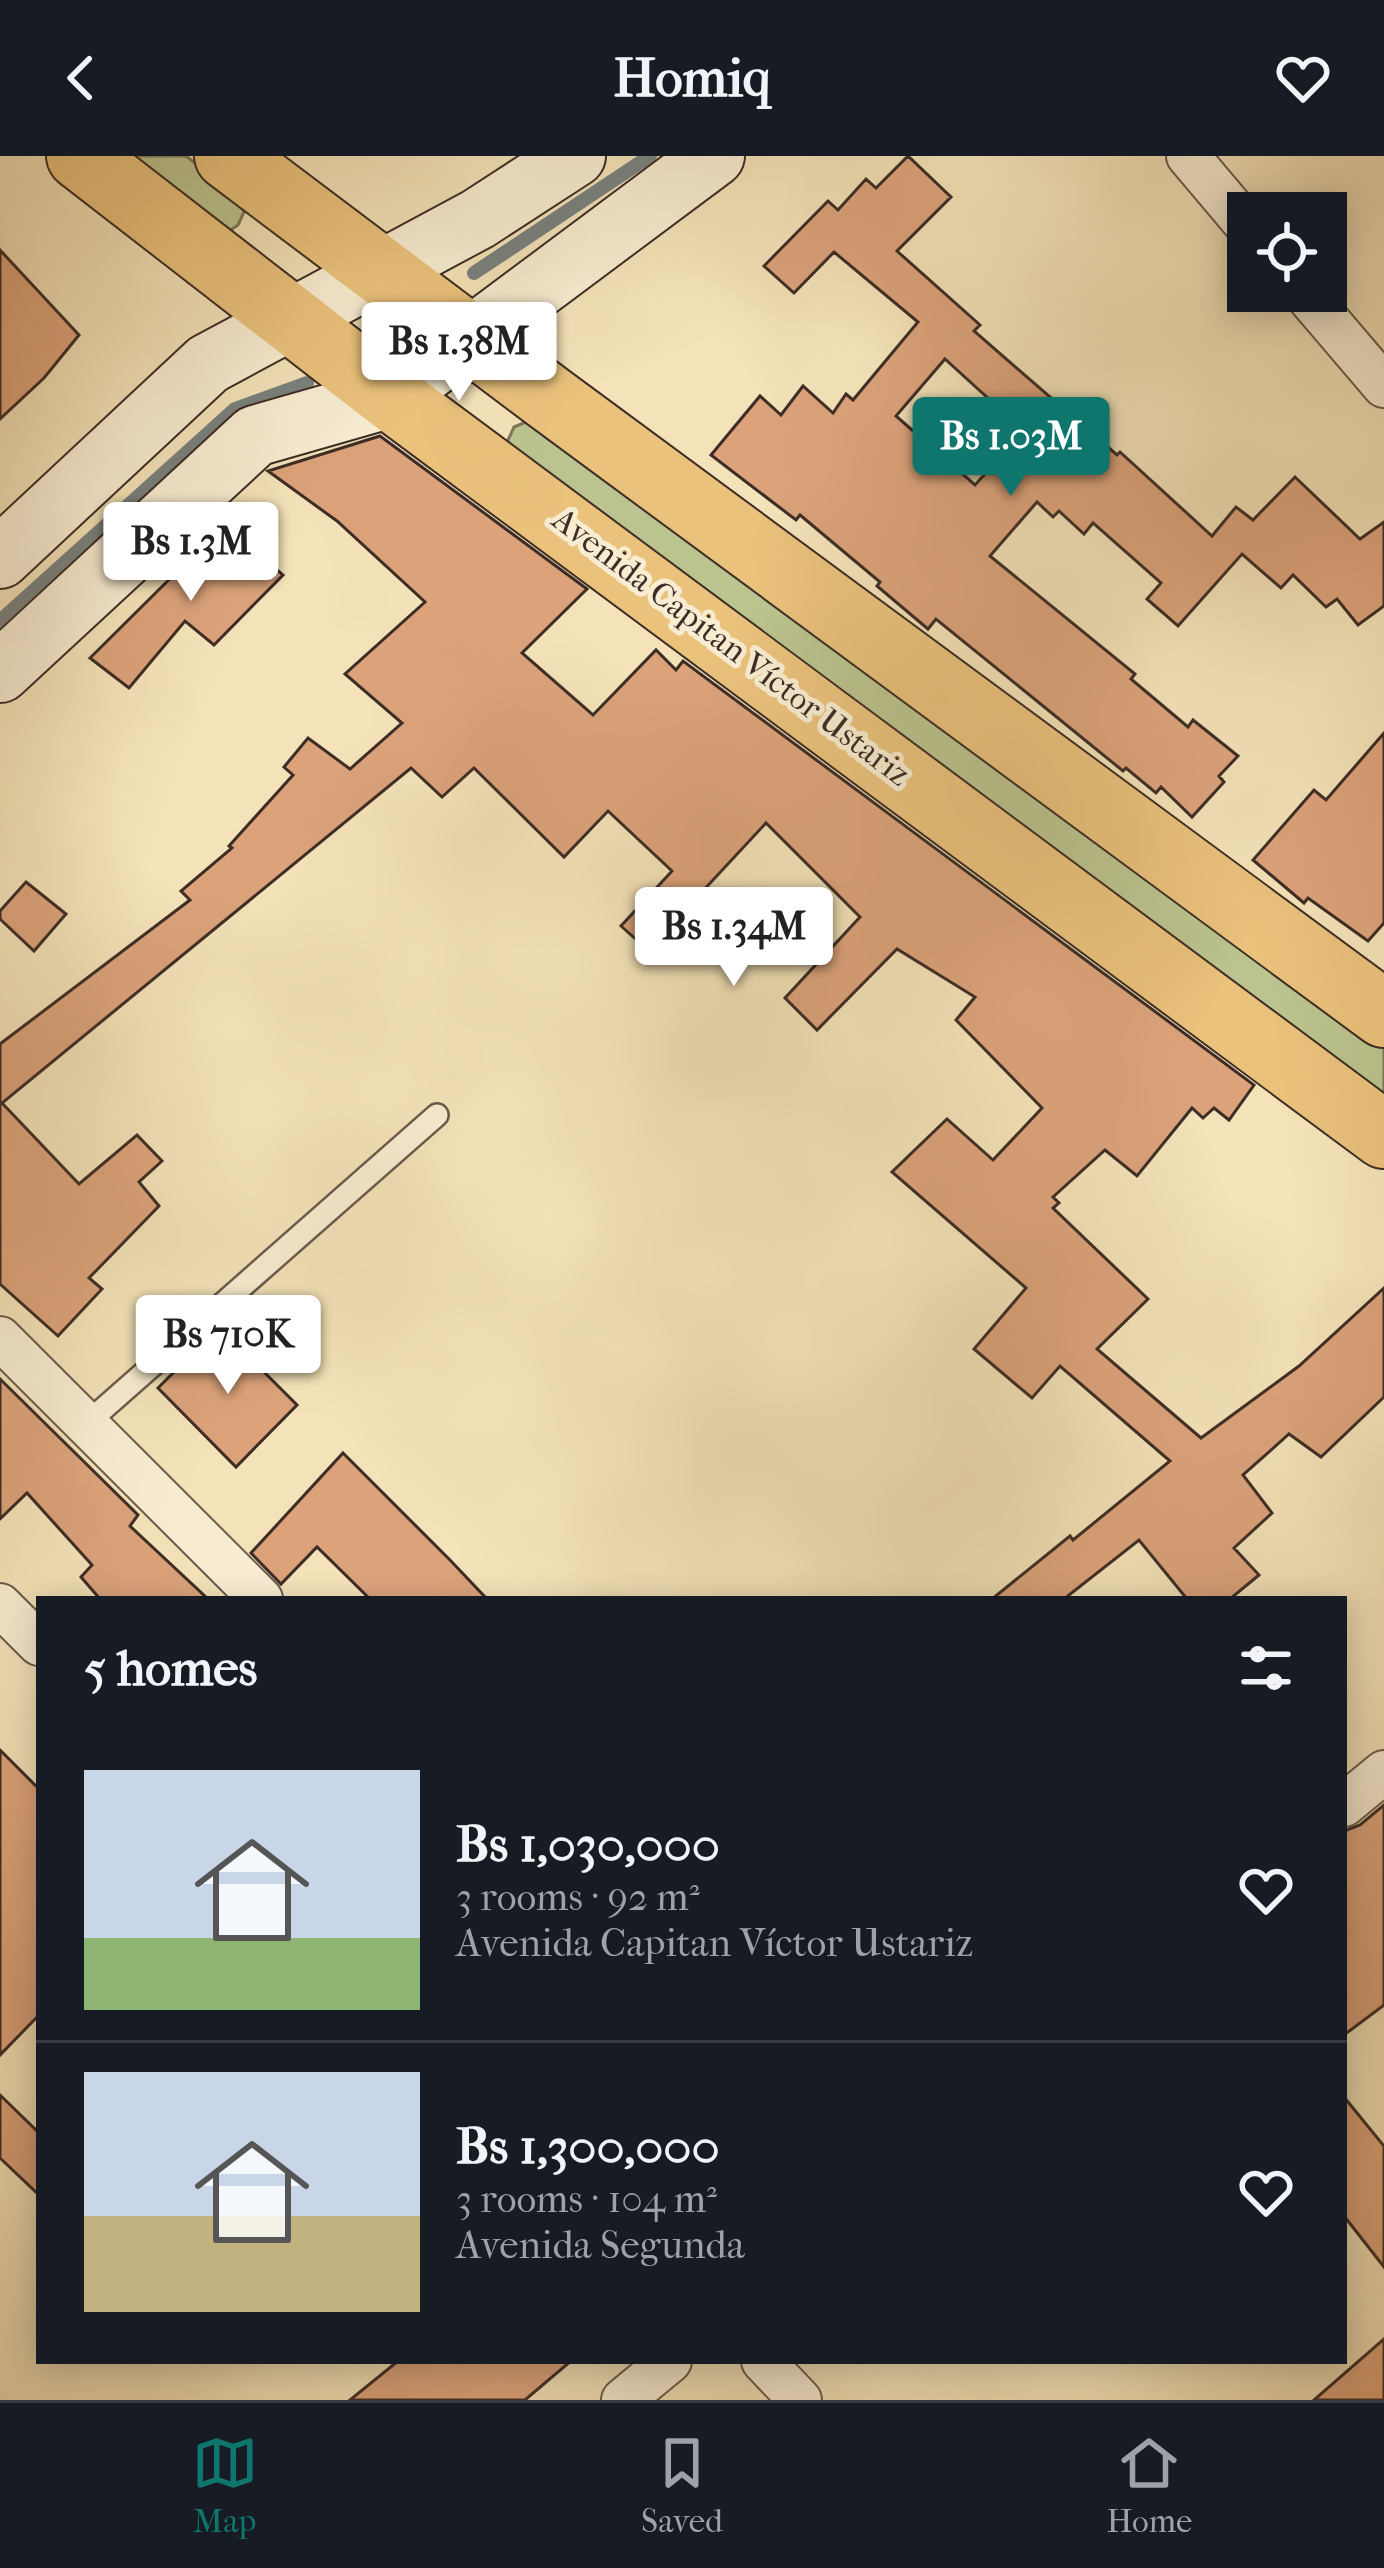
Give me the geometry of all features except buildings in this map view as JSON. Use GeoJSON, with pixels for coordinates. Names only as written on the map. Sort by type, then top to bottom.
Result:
{"type":"FeatureCollection","features":[{"type":"Feature","properties":{"kind":"main road","name":"Avenida Capitan Víctor Ustariz"},"geometry":{"type":"LineString","coordinates":[[80,156],[391,397],[1384,1136]]}},
{"type":"Feature","properties":{"kind":"main road"},"geometry":{"type":"LineString","coordinates":[[0,558],[208,364],[478,218],[575,156]]}},
{"type":"Feature","properties":{"kind":"main road"},"geometry":{"type":"LineString","coordinates":[[0,672],[254,436],[391,397],[714,156]]}},
{"type":"Feature","properties":{"kind":"main road"},"geometry":{"type":"LineString","coordinates":[[197,246],[230,248],[253,241],[266,226],[265,205],[243,167]]}},
{"type":"Feature","properties":{"kind":"main road"},"geometry":{"type":"LineString","coordinates":[[243,167],[1384,1014]]}},
{"type":"Feature","properties":{"kind":"main road"},"geometry":{"type":"LineString","coordinates":[[485,463],[487,432],[502,413],[525,401],[549,398]]}},
{"type":"Feature","properties":{"kind":"street"},"geometry":{"type":"LineString","coordinates":[[1188,156],[1227,202]]}},
{"type":"Feature","properties":{"kind":"street"},"geometry":{"type":"LineString","coordinates":[[1321,312],[1384,386]]}},
{"type":"Feature","properties":{"kind":"street"},"geometry":{"type":"LineString","coordinates":[[0,1338],[258,1596]]}},
{"type":"Feature","properties":{"kind":"street"},"geometry":{"type":"LineString","coordinates":[[0,1605],[36,1641]]}},
{"type":"Feature","properties":{"kind":"street"},"geometry":{"type":"LineString","coordinates":[[1347,1803],[1384,1772]]}},
{"type":"Feature","properties":{"kind":"street"},"geometry":{"type":"LineString","coordinates":[[623,2400],[666,2364]]}},
{"type":"Feature","properties":{"kind":"street"},"geometry":{"type":"LineString","coordinates":[[766,2364],[800,2400]]}},
{"type":"Feature","properties":{"kind":"lane"},"geometry":{"type":"LineString","coordinates":[[86,1424],[437,1115]]}},
{"type":"Feature","properties":{"kind":"green space"},"geometry":{"type":"Polygon","coordinates":[[[115,156],[186,156],[236,195],[244,212],[238,225],[228,232],[115,156]]]}},
{"type":"Feature","properties":{"kind":"green space"},"geometry":{"type":"Polygon","coordinates":[[[526,422],[1384,1044],[1384,1107],[509,451],[514,427],[526,422]]]}},
{"type":"Feature","properties":{"kind":"waterway"},"geometry":{"type":"LineString","coordinates":[[474,273],[650,156]]}},
{"type":"Feature","properties":{"kind":"waterway"},"geometry":{"type":"LineString","coordinates":[[0,621],[235,409],[307,383]]}}]}
